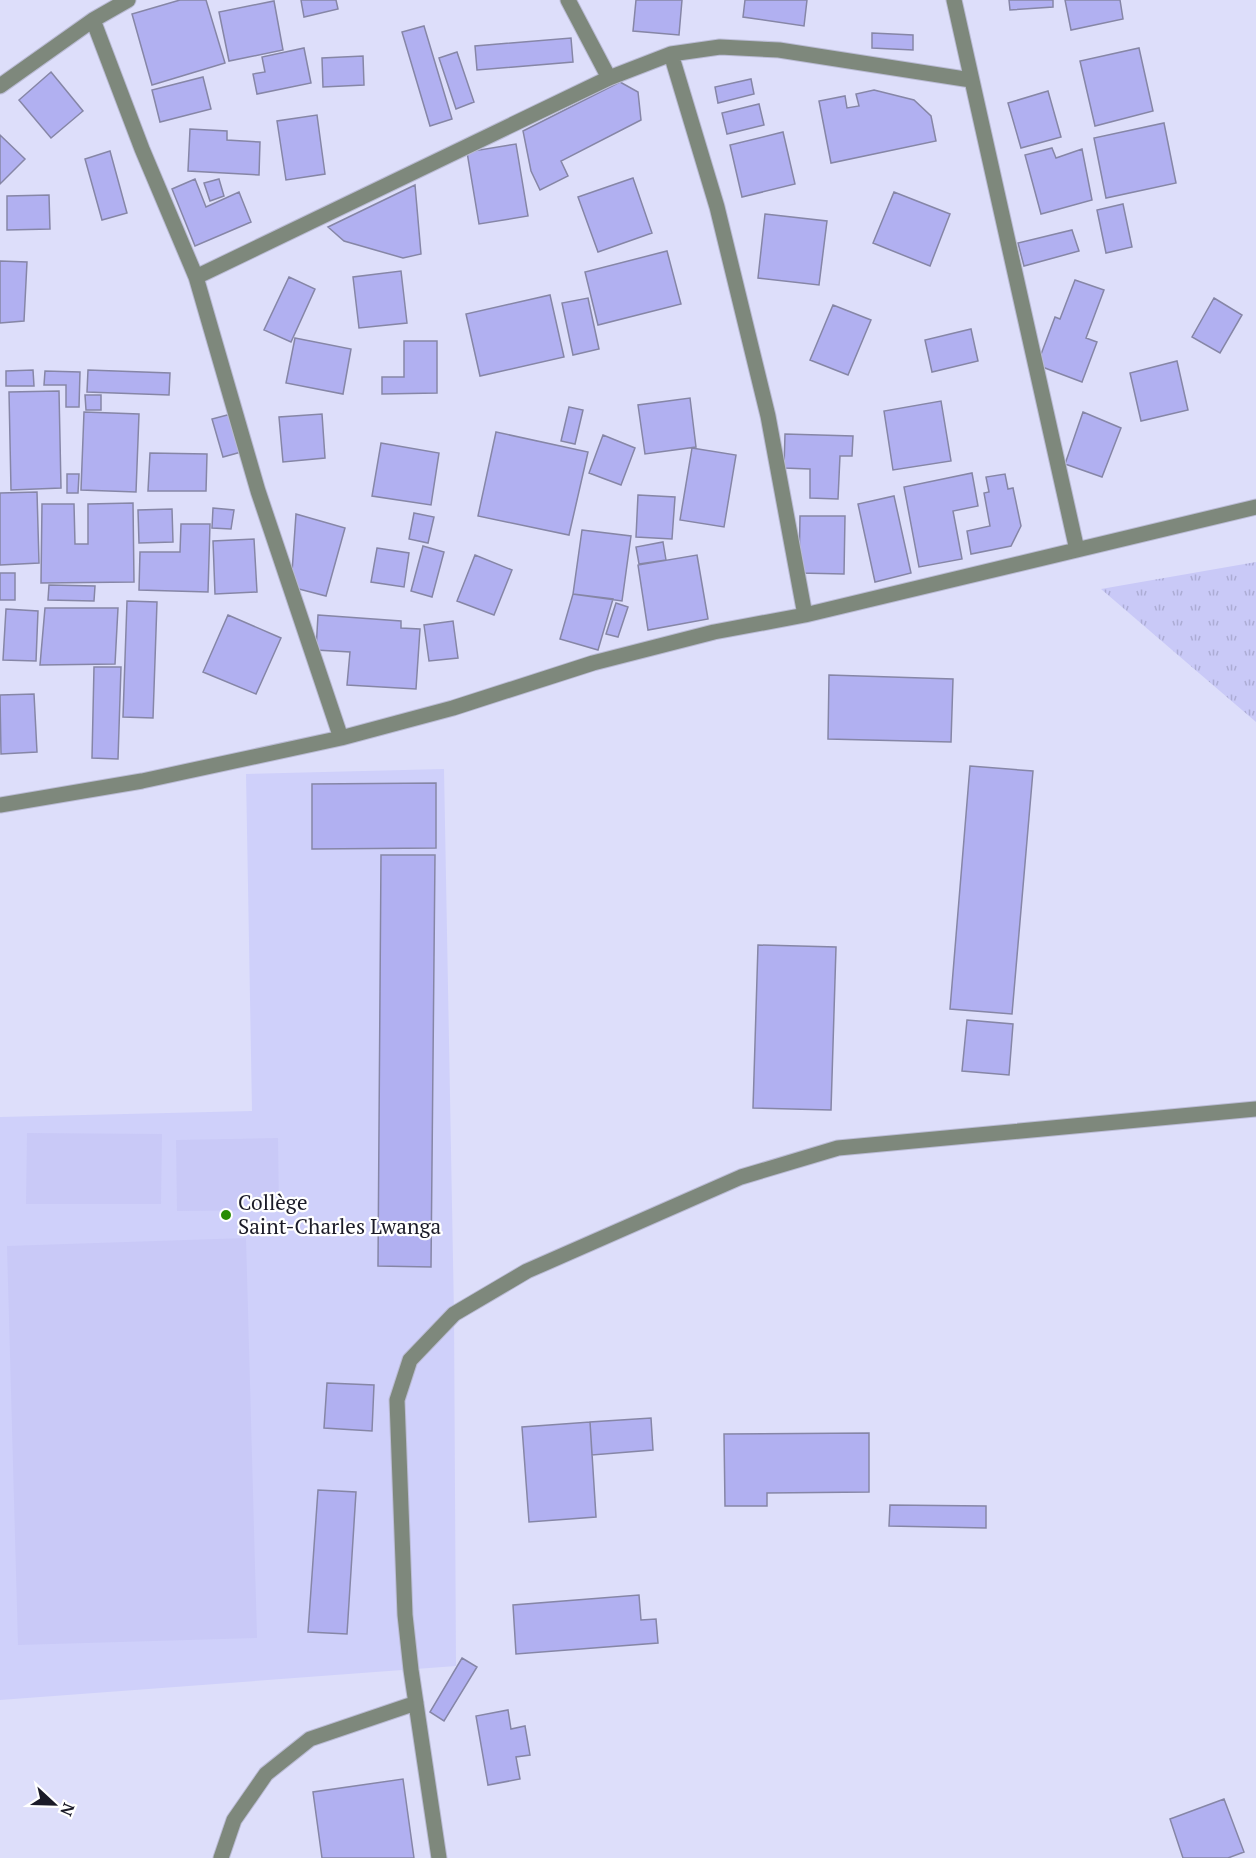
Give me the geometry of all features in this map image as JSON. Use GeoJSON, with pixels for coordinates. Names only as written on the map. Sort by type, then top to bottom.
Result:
{"type":"FeatureCollection","features":[{"type":"Feature","properties":{"kind":"street"},"geometry":{"type":"LineString","coordinates":[[0,86],[93,20],[128,0]]}},
{"type":"Feature","properties":{"kind":"street"},"geometry":{"type":"LineString","coordinates":[[568,0],[609,78]]}},
{"type":"Feature","properties":{"kind":"street"},"geometry":{"type":"LineString","coordinates":[[954,0],[1077,550]]}},
{"type":"Feature","properties":{"kind":"street"},"geometry":{"type":"LineString","coordinates":[[93,20],[142,149],[196,277],[258,491],[340,738]]}},
{"type":"Feature","properties":{"kind":"street"},"geometry":{"type":"LineString","coordinates":[[196,277],[609,78],[671,54],[720,47],[779,50],[971,80]]}},
{"type":"Feature","properties":{"kind":"street"},"geometry":{"type":"LineString","coordinates":[[671,54],[717,207],[768,416],[805,615]]}},
{"type":"Feature","properties":{"kind":"street"},"geometry":{"type":"LineString","coordinates":[[0,805],[142,781],[340,738],[453,708],[593,663],[714,632],[805,615],[1256,507]]}},
{"type":"Feature","properties":{"kind":"street"},"geometry":{"type":"LineString","coordinates":[[439,1858],[405,1615],[397,1401],[410,1360],[454,1314],[527,1271],[741,1177],[838,1148],[1256,1109]]}},
{"type":"Feature","properties":{"kind":"street"},"geometry":{"type":"LineString","coordinates":[[221,1858],[234,1820],[266,1774],[310,1739],[416,1703]]}},
{"type":"Feature","properties":{"kind":"shaded area","name":"Collège Saint-Charles Lwanga"},"geometry":{"type":"Polygon","coordinates":[[[444,769],[454,1314],[456,1666],[0,1700],[0,1117],[252,1111],[246,774],[444,769]]]}},
{"type":"Feature","properties":{"kind":"green space"},"geometry":{"type":"Polygon","coordinates":[[[1256,562],[1256,722],[1101,589],[1256,562]]]}},
{"type":"Feature","properties":{"kind":"green space"},"geometry":{"type":"Polygon","coordinates":[[[27,1133],[162,1134],[161,1204],[26,1204],[27,1133]]]}},
{"type":"Feature","properties":{"kind":"green space"},"geometry":{"type":"Polygon","coordinates":[[[278,1138],[279,1210],[177,1211],[176,1140],[278,1138]]]}},
{"type":"Feature","properties":{"kind":"green space"},"geometry":{"type":"Polygon","coordinates":[[[246,1238],[257,1638],[18,1645],[7,1246],[246,1238]]]}},
{"type":"Feature","properties":{"kind":"building"},"geometry":{"type":"Polygon","coordinates":[[[180,0],[206,0],[225,63],[152,85],[132,14],[180,0]]]}},
{"type":"Feature","properties":{"kind":"building"},"geometry":{"type":"Polygon","coordinates":[[[301,0],[336,0],[338,9],[304,17],[301,0]]]}},
{"type":"Feature","properties":{"kind":"building"},"geometry":{"type":"Polygon","coordinates":[[[636,0],[682,0],[679,35],[633,31],[636,0]]]}},
{"type":"Feature","properties":{"kind":"building"},"geometry":{"type":"Polygon","coordinates":[[[745,0],[807,0],[804,26],[743,17],[745,0]]]}},
{"type":"Feature","properties":{"kind":"building"},"geometry":{"type":"Polygon","coordinates":[[[1009,0],[1053,0],[1053,7],[1010,10],[1009,0]]]}},
{"type":"Feature","properties":{"kind":"building"},"geometry":{"type":"Polygon","coordinates":[[[1065,0],[1120,0],[1123,19],[1071,30],[1065,0]]]}},
{"type":"Feature","properties":{"kind":"building"},"geometry":{"type":"Polygon","coordinates":[[[274,1],[283,50],[229,61],[219,12],[274,1]]]}},
{"type":"Feature","properties":{"kind":"building"},"geometry":{"type":"Polygon","coordinates":[[[424,26],[452,119],[430,126],[402,32],[424,26]]]}},
{"type":"Feature","properties":{"kind":"building"},"geometry":{"type":"Polygon","coordinates":[[[872,33],[913,35],[913,50],[872,48],[872,33]]]}},
{"type":"Feature","properties":{"kind":"building"},"geometry":{"type":"Polygon","coordinates":[[[571,38],[573,62],[477,70],[475,46],[571,38]]]}},
{"type":"Feature","properties":{"kind":"building"},"geometry":{"type":"Polygon","coordinates":[[[304,48],[311,83],[257,94],[253,74],[265,72],[262,57],[304,48]]]}},
{"type":"Feature","properties":{"kind":"building"},"geometry":{"type":"Polygon","coordinates":[[[1139,48],[1153,111],[1095,126],[1080,61],[1139,48]]]}},
{"type":"Feature","properties":{"kind":"building"},"geometry":{"type":"Polygon","coordinates":[[[457,52],[474,102],[456,109],[439,58],[457,52]]]}},
{"type":"Feature","properties":{"kind":"building"},"geometry":{"type":"Polygon","coordinates":[[[363,56],[364,85],[323,87],[322,58],[363,56]]]}},
{"type":"Feature","properties":{"kind":"building"},"geometry":{"type":"Polygon","coordinates":[[[51,72],[83,111],[51,138],[19,100],[51,72]]]}},
{"type":"Feature","properties":{"kind":"building"},"geometry":{"type":"Polygon","coordinates":[[[203,77],[211,109],[160,122],[152,90],[203,77]]]}},
{"type":"Feature","properties":{"kind":"building"},"geometry":{"type":"Polygon","coordinates":[[[751,79],[754,94],[718,103],[715,87],[751,79]]]}},
{"type":"Feature","properties":{"kind":"building"},"geometry":{"type":"Polygon","coordinates":[[[620,82],[638,92],[641,120],[561,161],[568,176],[540,190],[531,171],[523,131],[620,82]]]}},
{"type":"Feature","properties":{"kind":"building"},"geometry":{"type":"Polygon","coordinates":[[[874,90],[914,100],[931,116],[936,141],[831,163],[819,101],[845,96],[847,108],[859,106],[856,94],[874,90]]]}},
{"type":"Feature","properties":{"kind":"building"},"geometry":{"type":"Polygon","coordinates":[[[1048,91],[1061,137],[1021,148],[1008,103],[1048,91]]]}},
{"type":"Feature","properties":{"kind":"building"},"geometry":{"type":"Polygon","coordinates":[[[759,104],[764,125],[727,134],[722,113],[759,104]]]}},
{"type":"Feature","properties":{"kind":"building"},"geometry":{"type":"Polygon","coordinates":[[[317,115],[325,174],[286,180],[277,121],[317,115]]]}},
{"type":"Feature","properties":{"kind":"building"},"geometry":{"type":"Polygon","coordinates":[[[1164,123],[1176,183],[1106,198],[1094,138],[1164,123]]]}},
{"type":"Feature","properties":{"kind":"building"},"geometry":{"type":"Polygon","coordinates":[[[190,129],[227,131],[227,140],[260,142],[259,175],[188,171],[190,129]]]}},
{"type":"Feature","properties":{"kind":"building"},"geometry":{"type":"Polygon","coordinates":[[[783,132],[795,184],[742,197],[730,145],[783,132]]]}},
{"type":"Feature","properties":{"kind":"building"},"geometry":{"type":"Polygon","coordinates":[[[0,135],[25,159],[0,184],[0,135]]]}},
{"type":"Feature","properties":{"kind":"building"},"geometry":{"type":"Polygon","coordinates":[[[516,144],[528,216],[479,224],[467,152],[516,144]]]}},
{"type":"Feature","properties":{"kind":"building"},"geometry":{"type":"Polygon","coordinates":[[[1052,148],[1056,158],[1082,149],[1092,200],[1041,214],[1025,155],[1052,148]]]}},
{"type":"Feature","properties":{"kind":"building"},"geometry":{"type":"Polygon","coordinates":[[[110,151],[127,213],[102,220],[85,159],[110,151]]]}},
{"type":"Feature","properties":{"kind":"building"},"geometry":{"type":"Polygon","coordinates":[[[633,178],[652,233],[598,252],[578,197],[633,178]]]}},
{"type":"Feature","properties":{"kind":"building"},"geometry":{"type":"Polygon","coordinates":[[[195,179],[206,207],[239,192],[251,222],[195,246],[172,189],[195,179]]]}},
{"type":"Feature","properties":{"kind":"building"},"geometry":{"type":"Polygon","coordinates":[[[219,179],[224,196],[210,201],[204,183],[219,179]]]}},
{"type":"Feature","properties":{"kind":"building"},"geometry":{"type":"Polygon","coordinates":[[[415,185],[421,254],[403,258],[344,241],[328,227],[415,185]]]}},
{"type":"Feature","properties":{"kind":"building"},"geometry":{"type":"Polygon","coordinates":[[[894,192],[950,214],[930,266],[873,243],[894,192]]]}},
{"type":"Feature","properties":{"kind":"building"},"geometry":{"type":"Polygon","coordinates":[[[49,195],[50,229],[7,230],[7,196],[49,195]]]}},
{"type":"Feature","properties":{"kind":"building"},"geometry":{"type":"Polygon","coordinates":[[[1123,204],[1132,247],[1106,253],[1097,210],[1123,204]]]}},
{"type":"Feature","properties":{"kind":"building"},"geometry":{"type":"Polygon","coordinates":[[[765,214],[827,221],[819,285],[758,278],[765,214]]]}},
{"type":"Feature","properties":{"kind":"building"},"geometry":{"type":"Polygon","coordinates":[[[1072,230],[1079,251],[1024,266],[1018,243],[1072,230]]]}},
{"type":"Feature","properties":{"kind":"building"},"geometry":{"type":"Polygon","coordinates":[[[667,251],[681,304],[598,325],[585,272],[667,251]]]}},
{"type":"Feature","properties":{"kind":"building"},"geometry":{"type":"Polygon","coordinates":[[[0,261],[27,262],[24,321],[0,323],[0,261]]]}},
{"type":"Feature","properties":{"kind":"building"},"geometry":{"type":"Polygon","coordinates":[[[401,271],[407,323],[359,328],[353,277],[401,271]]]}},
{"type":"Feature","properties":{"kind":"building"},"geometry":{"type":"Polygon","coordinates":[[[289,277],[315,289],[291,342],[264,330],[289,277]]]}},
{"type":"Feature","properties":{"kind":"building"},"geometry":{"type":"Polygon","coordinates":[[[1075,280],[1104,290],[1086,338],[1097,342],[1082,382],[1037,365],[1055,317],[1060,319],[1075,280]]]}},
{"type":"Feature","properties":{"kind":"building"},"geometry":{"type":"Polygon","coordinates":[[[550,295],[564,357],[480,376],[466,314],[550,295]]]}},
{"type":"Feature","properties":{"kind":"building"},"geometry":{"type":"Polygon","coordinates":[[[588,298],[599,349],[573,355],[562,303],[588,298]]]}},
{"type":"Feature","properties":{"kind":"building"},"geometry":{"type":"Polygon","coordinates":[[[1214,298],[1242,315],[1220,353],[1192,337],[1214,298]]]}},
{"type":"Feature","properties":{"kind":"building"},"geometry":{"type":"Polygon","coordinates":[[[833,305],[871,320],[848,375],[810,360],[833,305]]]}},
{"type":"Feature","properties":{"kind":"building"},"geometry":{"type":"Polygon","coordinates":[[[971,329],[978,361],[932,372],[925,340],[971,329]]]}},
{"type":"Feature","properties":{"kind":"building"},"geometry":{"type":"Polygon","coordinates":[[[295,338],[351,349],[343,394],[286,383],[295,338]]]}},
{"type":"Feature","properties":{"kind":"building"},"geometry":{"type":"Polygon","coordinates":[[[404,341],[437,341],[437,393],[382,394],[382,377],[404,377],[404,341]]]}},
{"type":"Feature","properties":{"kind":"building"},"geometry":{"type":"Polygon","coordinates":[[[1177,361],[1188,410],[1141,421],[1130,373],[1177,361]]]}},
{"type":"Feature","properties":{"kind":"building"},"geometry":{"type":"Polygon","coordinates":[[[33,370],[34,386],[6,386],[6,371],[33,370]]]}},
{"type":"Feature","properties":{"kind":"building"},"geometry":{"type":"Polygon","coordinates":[[[88,370],[170,373],[169,395],[87,392],[88,370]]]}},
{"type":"Feature","properties":{"kind":"building"},"geometry":{"type":"Polygon","coordinates":[[[45,371],[80,372],[79,407],[66,407],[66,385],[44,385],[45,371]]]}},
{"type":"Feature","properties":{"kind":"building"},"geometry":{"type":"Polygon","coordinates":[[[59,391],[61,488],[11,490],[9,392],[59,391]]]}},
{"type":"Feature","properties":{"kind":"building"},"geometry":{"type":"Polygon","coordinates":[[[85,395],[101,395],[101,410],[86,410],[85,395]]]}},
{"type":"Feature","properties":{"kind":"building"},"geometry":{"type":"Polygon","coordinates":[[[690,398],[696,447],[645,454],[638,405],[690,398]]]}},
{"type":"Feature","properties":{"kind":"building"},"geometry":{"type":"Polygon","coordinates":[[[941,401],[951,461],[893,470],[884,411],[941,401]]]}},
{"type":"Feature","properties":{"kind":"building"},"geometry":{"type":"Polygon","coordinates":[[[569,407],[583,410],[575,444],[561,441],[569,407]]]}},
{"type":"Feature","properties":{"kind":"building"},"geometry":{"type":"Polygon","coordinates":[[[84,412],[139,414],[136,492],[81,490],[84,412]]]}},
{"type":"Feature","properties":{"kind":"building"},"geometry":{"type":"Polygon","coordinates":[[[1083,412],[1121,428],[1102,477],[1065,464],[1083,412]]]}},
{"type":"Feature","properties":{"kind":"building"},"geometry":{"type":"Polygon","coordinates":[[[235,413],[245,451],[223,457],[212,419],[235,413]]]}},
{"type":"Feature","properties":{"kind":"building"},"geometry":{"type":"Polygon","coordinates":[[[322,414],[325,458],[283,462],[279,417],[322,414]]]}},
{"type":"Feature","properties":{"kind":"building"},"geometry":{"type":"Polygon","coordinates":[[[496,432],[588,452],[569,535],[478,516],[496,432]]]}},
{"type":"Feature","properties":{"kind":"building"},"geometry":{"type":"Polygon","coordinates":[[[785,434],[853,436],[852,456],[840,456],[838,499],[810,498],[810,469],[784,468],[785,434]]]}},
{"type":"Feature","properties":{"kind":"building"},"geometry":{"type":"Polygon","coordinates":[[[603,435],[635,448],[621,485],[589,473],[603,435]]]}},
{"type":"Feature","properties":{"kind":"building"},"geometry":{"type":"Polygon","coordinates":[[[381,443],[439,453],[431,505],[372,496],[381,443]]]}},
{"type":"Feature","properties":{"kind":"building"},"geometry":{"type":"Polygon","coordinates":[[[692,448],[736,455],[724,527],[680,520],[692,448]]]}},
{"type":"Feature","properties":{"kind":"building"},"geometry":{"type":"Polygon","coordinates":[[[150,453],[207,454],[206,491],[148,491],[150,453]]]}},
{"type":"Feature","properties":{"kind":"building"},"geometry":{"type":"Polygon","coordinates":[[[972,473],[978,506],[953,511],[962,559],[919,567],[904,487],[972,473]]]}},
{"type":"Feature","properties":{"kind":"building"},"geometry":{"type":"Polygon","coordinates":[[[67,474],[79,474],[78,493],[67,493],[67,474]]]}},
{"type":"Feature","properties":{"kind":"building"},"geometry":{"type":"Polygon","coordinates":[[[1005,474],[1008,489],[1013,488],[1021,526],[1011,546],[971,554],[967,531],[990,526],[984,493],[989,492],[986,477],[1005,474]]]}},
{"type":"Feature","properties":{"kind":"building"},"geometry":{"type":"Polygon","coordinates":[[[37,492],[39,563],[0,565],[0,493],[37,492]]]}},
{"type":"Feature","properties":{"kind":"building"},"geometry":{"type":"Polygon","coordinates":[[[638,495],[675,497],[672,539],[636,537],[638,495]]]}},
{"type":"Feature","properties":{"kind":"building"},"geometry":{"type":"Polygon","coordinates":[[[894,496],[911,573],[875,582],[858,504],[894,496]]]}},
{"type":"Feature","properties":{"kind":"building"},"geometry":{"type":"Polygon","coordinates":[[[133,503],[134,582],[41,583],[42,504],[74,504],[75,544],[88,544],[88,504],[133,503]]]}},
{"type":"Feature","properties":{"kind":"building"},"geometry":{"type":"Polygon","coordinates":[[[213,508],[234,510],[231,529],[212,528],[213,508]]]}},
{"type":"Feature","properties":{"kind":"building"},"geometry":{"type":"Polygon","coordinates":[[[172,509],[173,542],[139,543],[138,510],[172,509]]]}},
{"type":"Feature","properties":{"kind":"building"},"geometry":{"type":"Polygon","coordinates":[[[414,513],[434,517],[428,543],[409,539],[414,513]]]}},
{"type":"Feature","properties":{"kind":"building"},"geometry":{"type":"Polygon","coordinates":[[[296,514],[345,528],[326,596],[291,587],[296,514]]]}},
{"type":"Feature","properties":{"kind":"building"},"geometry":{"type":"Polygon","coordinates":[[[800,516],[845,516],[844,574],[799,573],[800,516]]]}},
{"type":"Feature","properties":{"kind":"building"},"geometry":{"type":"Polygon","coordinates":[[[181,524],[210,524],[208,592],[139,590],[140,552],[180,552],[181,524]]]}},
{"type":"Feature","properties":{"kind":"building"},"geometry":{"type":"Polygon","coordinates":[[[582,530],[631,536],[622,601],[573,594],[582,530]]]}},
{"type":"Feature","properties":{"kind":"building"},"geometry":{"type":"Polygon","coordinates":[[[254,539],[257,592],[215,594],[213,541],[254,539]]]}},
{"type":"Feature","properties":{"kind":"building"},"geometry":{"type":"Polygon","coordinates":[[[663,542],[666,560],[639,564],[636,547],[663,542]]]}},
{"type":"Feature","properties":{"kind":"building"},"geometry":{"type":"Polygon","coordinates":[[[423,546],[444,552],[432,597],[411,591],[423,546]]]}},
{"type":"Feature","properties":{"kind":"building"},"geometry":{"type":"Polygon","coordinates":[[[377,548],[409,553],[404,587],[371,582],[377,548]]]}},
{"type":"Feature","properties":{"kind":"building"},"geometry":{"type":"Polygon","coordinates":[[[475,555],[512,570],[494,615],[457,601],[475,555]]]}},
{"type":"Feature","properties":{"kind":"building"},"geometry":{"type":"Polygon","coordinates":[[[697,555],[708,619],[648,630],[638,565],[697,555]]]}},
{"type":"Feature","properties":{"kind":"building"},"geometry":{"type":"Polygon","coordinates":[[[0,573],[15,573],[15,600],[0,600],[0,573]]]}},
{"type":"Feature","properties":{"kind":"building"},"geometry":{"type":"Polygon","coordinates":[[[49,585],[95,586],[94,601],[48,600],[49,585]]]}},
{"type":"Feature","properties":{"kind":"building"},"geometry":{"type":"Polygon","coordinates":[[[573,594],[613,599],[598,650],[560,639],[573,594]]]}},
{"type":"Feature","properties":{"kind":"building"},"geometry":{"type":"Polygon","coordinates":[[[127,601],[157,602],[153,718],[123,717],[127,601]]]}},
{"type":"Feature","properties":{"kind":"building"},"geometry":{"type":"Polygon","coordinates":[[[616,603],[628,607],[618,637],[606,634],[616,603]]]}},
{"type":"Feature","properties":{"kind":"building"},"geometry":{"type":"Polygon","coordinates":[[[45,608],[118,608],[115,664],[40,665],[45,608]]]}},
{"type":"Feature","properties":{"kind":"building"},"geometry":{"type":"Polygon","coordinates":[[[6,609],[38,611],[36,661],[3,660],[6,609]]]}},
{"type":"Feature","properties":{"kind":"building"},"geometry":{"type":"Polygon","coordinates":[[[228,615],[281,638],[256,694],[203,672],[228,615]]]}},
{"type":"Feature","properties":{"kind":"building"},"geometry":{"type":"Polygon","coordinates":[[[318,615],[401,621],[401,628],[420,629],[416,689],[347,685],[350,652],[316,650],[318,615]]]}},
{"type":"Feature","properties":{"kind":"building"},"geometry":{"type":"Polygon","coordinates":[[[453,621],[458,658],[429,661],[424,625],[453,621]]]}},
{"type":"Feature","properties":{"kind":"building"},"geometry":{"type":"Polygon","coordinates":[[[94,667],[121,667],[118,759],[92,758],[94,667]]]}},
{"type":"Feature","properties":{"kind":"building"},"geometry":{"type":"Polygon","coordinates":[[[829,675],[953,679],[951,742],[828,739],[829,675]]]}},
{"type":"Feature","properties":{"kind":"building"},"geometry":{"type":"Polygon","coordinates":[[[34,694],[37,752],[1,754],[0,695],[34,694]]]}},
{"type":"Feature","properties":{"kind":"building"},"geometry":{"type":"Polygon","coordinates":[[[970,766],[1033,771],[1012,1014],[950,1009],[970,766]]]}},
{"type":"Feature","properties":{"kind":"building"},"geometry":{"type":"Polygon","coordinates":[[[436,783],[436,848],[312,849],[312,784],[436,783]]]}},
{"type":"Feature","properties":{"kind":"building"},"geometry":{"type":"Polygon","coordinates":[[[381,855],[435,855],[431,1267],[378,1266],[381,855]]]}},
{"type":"Feature","properties":{"kind":"building"},"geometry":{"type":"Polygon","coordinates":[[[758,945],[836,947],[831,1110],[753,1108],[758,945]]]}},
{"type":"Feature","properties":{"kind":"building"},"geometry":{"type":"Polygon","coordinates":[[[967,1020],[1013,1024],[1009,1075],[962,1071],[967,1020]]]}},
{"type":"Feature","properties":{"kind":"building"},"geometry":{"type":"Polygon","coordinates":[[[327,1383],[374,1385],[372,1431],[324,1428],[327,1383]]]}},
{"type":"Feature","properties":{"kind":"building"},"geometry":{"type":"Polygon","coordinates":[[[651,1418],[653,1450],[592,1455],[590,1422],[651,1418]]]}},
{"type":"Feature","properties":{"kind":"building"},"geometry":{"type":"Polygon","coordinates":[[[590,1422],[596,1517],[529,1522],[522,1427],[590,1422]]]}},
{"type":"Feature","properties":{"kind":"building"},"geometry":{"type":"Polygon","coordinates":[[[869,1433],[869,1492],[767,1493],[767,1506],[725,1506],[724,1434],[869,1433]]]}},
{"type":"Feature","properties":{"kind":"building"},"geometry":{"type":"Polygon","coordinates":[[[318,1490],[356,1492],[347,1634],[308,1632],[318,1490]]]}},
{"type":"Feature","properties":{"kind":"building"},"geometry":{"type":"Polygon","coordinates":[[[890,1505],[986,1506],[986,1528],[889,1526],[890,1505]]]}},
{"type":"Feature","properties":{"kind":"building"},"geometry":{"type":"Polygon","coordinates":[[[639,1595],[641,1620],[656,1619],[658,1643],[516,1654],[513,1605],[639,1595]]]}},
{"type":"Feature","properties":{"kind":"building"},"geometry":{"type":"Polygon","coordinates":[[[462,1658],[477,1667],[444,1721],[430,1712],[462,1658]]]}},
{"type":"Feature","properties":{"kind":"building"},"geometry":{"type":"Polygon","coordinates":[[[508,1710],[511,1729],[525,1726],[530,1755],[516,1757],[520,1779],[488,1785],[476,1716],[508,1710]]]}},
{"type":"Feature","properties":{"kind":"building"},"geometry":{"type":"Polygon","coordinates":[[[403,1779],[414,1858],[322,1858],[313,1792],[403,1779]]]}},
{"type":"Feature","properties":{"kind":"building"},"geometry":{"type":"Polygon","coordinates":[[[1224,1799],[1244,1852],[1228,1858],[1183,1858],[1170,1819],[1224,1799]]]}},
{"type":"Feature","properties":{"kind":"place","name":"Collège Saint-Charles Lwanga"},"geometry":{"type":"Point","coordinates":[226,1215]}}]}
